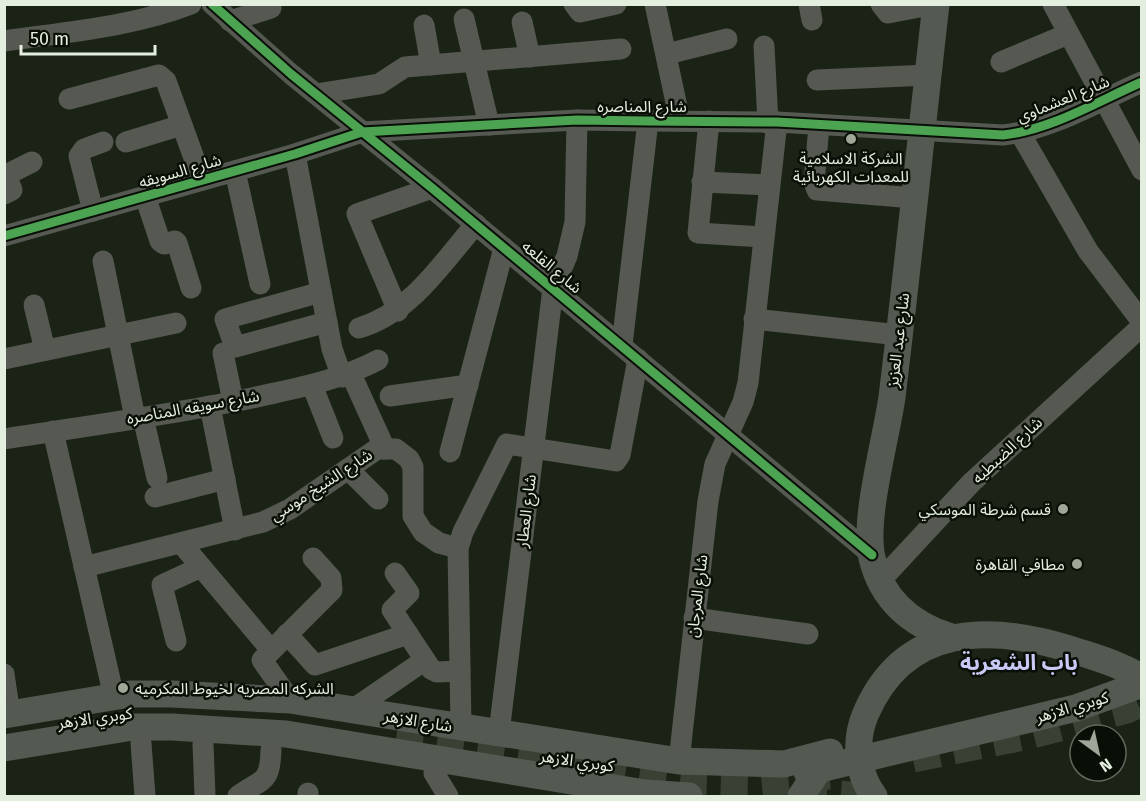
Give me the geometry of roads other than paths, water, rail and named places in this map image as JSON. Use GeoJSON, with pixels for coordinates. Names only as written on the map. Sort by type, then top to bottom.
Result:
{"type":"FeatureCollection","features":[{"type":"Feature","properties":{"kind":"main road","name":"شارع عبد العزيز"},"geometry":{"type":"LineString","coordinates":[[936,4],[891,399],[871,522],[872,555],[880,581],[890,597],[917,623],[951,637]]}},
{"type":"Feature","properties":{"kind":"main road"},"geometry":{"type":"LineString","coordinates":[[874,796],[867,787],[859,754],[862,721],[870,703],[880,684],[899,663],[951,637],[1010,636],[1054,644],[1116,664],[1142,678]]}},
{"type":"Feature","properties":{"kind":"main road","name":"كوبري الازهر"},"geometry":{"type":"LineString","coordinates":[[6,721],[132,711],[183,711],[288,718],[673,775],[753,778],[807,772],[1076,708],[1142,684]]}},
{"type":"Feature","properties":{"kind":"main road","name":"شارع الازهر"},"geometry":{"type":"LineString","coordinates":[[6,721],[114,697],[172,694],[290,700],[679,761],[784,764],[831,752]]}},
{"type":"Feature","properties":{"kind":"main road"},"geometry":{"type":"LineString","coordinates":[[801,796],[831,752],[870,703]]}},
{"type":"Feature","properties":{"kind":"main road","name":"كوبري الازهر"},"geometry":{"type":"LineString","coordinates":[[4,748],[133,727],[286,734],[645,793],[689,796]]}},
{"type":"Feature","properties":{"kind":"main road"},"geometry":{"type":"LineString","coordinates":[[4,762],[141,743],[203,744],[271,750],[581,796]]}},
{"type":"Feature","properties":{"kind":"street"},"geometry":{"type":"LineString","coordinates":[[4,41],[131,22],[159,16],[191,4]]}},
{"type":"Feature","properties":{"kind":"street","name":"شارع القلعه"},"geometry":{"type":"LineString","coordinates":[[212,4],[316,94],[476,224],[872,555]]}},
{"type":"Feature","properties":{"kind":"street"},"geometry":{"type":"LineString","coordinates":[[574,4],[580,12],[616,4]]}},
{"type":"Feature","properties":{"kind":"street"},"geometry":{"type":"LineString","coordinates":[[655,4],[680,121]]}},
{"type":"Feature","properties":{"kind":"street"},"geometry":{"type":"LineString","coordinates":[[881,4],[888,13],[936,4]]}},
{"type":"Feature","properties":{"kind":"street"},"geometry":{"type":"LineString","coordinates":[[1056,5],[1068,34],[1102,100],[1142,170]]}},
{"type":"Feature","properties":{"kind":"street"},"geometry":{"type":"LineString","coordinates":[[230,21],[271,8]]}},
{"type":"Feature","properties":{"kind":"street"},"geometry":{"type":"LineString","coordinates":[[464,19],[489,125]]}},
{"type":"Feature","properties":{"kind":"street"},"geometry":{"type":"LineString","coordinates":[[522,22],[530,57]]}},
{"type":"Feature","properties":{"kind":"street"},"geometry":{"type":"LineString","coordinates":[[424,25],[431,65]]}},
{"type":"Feature","properties":{"kind":"street"},"geometry":{"type":"LineString","coordinates":[[1001,62],[1068,34]]}},
{"type":"Feature","properties":{"kind":"street"},"geometry":{"type":"LineString","coordinates":[[667,54],[727,39]]}},
{"type":"Feature","properties":{"kind":"street","name":"شارع المرجان"},"geometry":{"type":"LineString","coordinates":[[679,761],[708,501],[715,464],[743,402],[748,383],[769,185],[772,122],[764,46]]}},
{"type":"Feature","properties":{"kind":"street"},"geometry":{"type":"LineString","coordinates":[[316,94],[379,84],[405,67],[621,49]]}},
{"type":"Feature","properties":{"kind":"street"},"geometry":{"type":"LineString","coordinates":[[69,99],[156,74],[166,81],[202,180]]}},
{"type":"Feature","properties":{"kind":"street"},"geometry":{"type":"LineString","coordinates":[[817,80],[928,75]]}},
{"type":"Feature","properties":{"kind":"street","name":"شارع العشماوي"},"geometry":{"type":"LineString","coordinates":[[922,131],[1003,135],[1020,133],[1142,82]]}},
{"type":"Feature","properties":{"kind":"street","name":"شارع المناصره"},"geometry":{"type":"LineString","coordinates":[[362,132],[577,120],[772,122],[922,131]]}},
{"type":"Feature","properties":{"kind":"street","name":"شارع العطار"},"geometry":{"type":"LineString","coordinates":[[499,734],[553,288],[567,256],[575,222],[577,120]]}},
{"type":"Feature","properties":{"kind":"street"},"geometry":{"type":"LineString","coordinates":[[461,728],[458,548],[463,532],[505,447],[510,443],[616,461],[620,455],[648,121]]}},
{"type":"Feature","properties":{"kind":"street"},"geometry":{"type":"LineString","coordinates":[[709,121],[698,233],[763,237]]}},
{"type":"Feature","properties":{"kind":"street"},"geometry":{"type":"LineString","coordinates":[[126,142],[182,125]]}},
{"type":"Feature","properties":{"kind":"street"},"geometry":{"type":"LineString","coordinates":[[819,126],[814,182],[817,190],[914,198]]}},
{"type":"Feature","properties":{"kind":"street","name":"شارع السويقه"},"geometry":{"type":"LineString","coordinates":[[4,236],[296,154],[362,132]]}},
{"type":"Feature","properties":{"kind":"street"},"geometry":{"type":"LineString","coordinates":[[1020,133],[1088,251],[1142,324]]}},
{"type":"Feature","properties":{"kind":"street"},"geometry":{"type":"LineString","coordinates":[[93,211],[79,156],[84,149],[103,142]]}},
{"type":"Feature","properties":{"kind":"street"},"geometry":{"type":"LineString","coordinates":[[296,154],[333,355],[385,449]]}},
{"type":"Feature","properties":{"kind":"street"},"geometry":{"type":"LineString","coordinates":[[4,194],[12,190],[6,175],[32,162]]}},
{"type":"Feature","properties":{"kind":"street"},"geometry":{"type":"LineString","coordinates":[[235,171],[260,284]]}},
{"type":"Feature","properties":{"kind":"street"},"geometry":{"type":"LineString","coordinates":[[702,182],[769,185]]}},
{"type":"Feature","properties":{"kind":"street"},"geometry":{"type":"LineString","coordinates":[[398,311],[357,214],[432,188]]}},
{"type":"Feature","properties":{"kind":"street"},"geometry":{"type":"LineString","coordinates":[[146,196],[160,241],[164,244],[175,241],[177,243],[191,288]]}},
{"type":"Feature","properties":{"kind":"street"},"geometry":{"type":"LineString","coordinates":[[359,328],[380,322],[398,311],[476,224]]}},
{"type":"Feature","properties":{"kind":"street"},"geometry":{"type":"LineString","coordinates":[[450,452],[504,248]]}},
{"type":"Feature","properties":{"kind":"street"},"geometry":{"type":"LineString","coordinates":[[103,261],[117,335],[156,488],[225,479]]}},
{"type":"Feature","properties":{"kind":"street"},"geometry":{"type":"LineString","coordinates":[[321,292],[225,320],[232,345],[235,347],[327,322]]}},
{"type":"Feature","properties":{"kind":"street"},"geometry":{"type":"LineString","coordinates":[[34,305],[45,350]]}},
{"type":"Feature","properties":{"kind":"street"},"geometry":{"type":"LineString","coordinates":[[754,319],[899,335]]}},
{"type":"Feature","properties":{"kind":"street"},"geometry":{"type":"LineString","coordinates":[[4,359],[176,323]]}},
{"type":"Feature","properties":{"kind":"street","name":"شارع الضبطيه"},"geometry":{"type":"LineString","coordinates":[[880,581],[970,483],[1142,324]]}},
{"type":"Feature","properties":{"kind":"street"},"geometry":{"type":"LineString","coordinates":[[223,353],[233,401]]}},
{"type":"Feature","properties":{"kind":"street","name":"شارع سويقه المناصره"},"geometry":{"type":"LineString","coordinates":[[4,439],[210,406],[312,385],[346,376],[378,360]]}},
{"type":"Feature","properties":{"kind":"street"},"geometry":{"type":"LineString","coordinates":[[312,385],[333,438]]}},
{"type":"Feature","properties":{"kind":"street"},"geometry":{"type":"LineString","coordinates":[[390,396],[468,385]]}},
{"type":"Feature","properties":{"kind":"street"},"geometry":{"type":"LineString","coordinates":[[210,406],[235,530]]}},
{"type":"Feature","properties":{"kind":"street"},"geometry":{"type":"LineString","coordinates":[[53,431],[114,697]]}},
{"type":"Feature","properties":{"kind":"street","name":"شارع الشيخ موسي"},"geometry":{"type":"LineString","coordinates":[[84,567],[263,522],[290,509],[377,449],[396,449],[409,459],[412,467],[413,516],[423,532],[439,543],[458,548]]}},
{"type":"Feature","properties":{"kind":"street"},"geometry":{"type":"LineString","coordinates":[[348,469],[378,499]]}},
{"type":"Feature","properties":{"kind":"street"},"geometry":{"type":"LineString","coordinates":[[181,543],[271,650]]}},
{"type":"Feature","properties":{"kind":"street"},"geometry":{"type":"LineString","coordinates":[[290,700],[262,660],[332,590],[331,578],[313,558]]}},
{"type":"Feature","properties":{"kind":"street"},"geometry":{"type":"LineString","coordinates":[[176,641],[162,585],[201,567]]}},
{"type":"Feature","properties":{"kind":"street"},"geometry":{"type":"LineString","coordinates":[[395,573],[410,593],[392,610],[425,660],[437,672],[460,671]]}},
{"type":"Feature","properties":{"kind":"street"},"geometry":{"type":"LineString","coordinates":[[694,618],[808,634]]}},
{"type":"Feature","properties":{"kind":"street"},"geometry":{"type":"LineString","coordinates":[[287,634],[315,665],[408,634]]}},
{"type":"Feature","properties":{"kind":"street"},"geometry":{"type":"LineString","coordinates":[[352,710],[425,660]]}},
{"type":"Feature","properties":{"kind":"street"},"geometry":{"type":"LineString","coordinates":[[4,674],[6,721]]}},
{"type":"Feature","properties":{"kind":"street"},"geometry":{"type":"LineString","coordinates":[[141,743],[144,796]]}},
{"type":"Feature","properties":{"kind":"street"},"geometry":{"type":"LineString","coordinates":[[203,744],[205,796]]}},
{"type":"Feature","properties":{"kind":"street"},"geometry":{"type":"LineString","coordinates":[[238,796],[265,780],[270,772],[271,750]]}},
{"type":"Feature","properties":{"kind":"street"},"geometry":{"type":"LineString","coordinates":[[434,773],[448,796]]}},
{"type":"Feature","properties":{"kind":"tunnel"},"geometry":{"type":"LineString","coordinates":[[913,759],[1029,736],[1127,710],[1142,703]]}},
{"type":"Feature","properties":{"kind":"tunnel"},"geometry":{"type":"LineString","coordinates":[[396,739],[697,783],[753,785],[831,776]]}},
{"type":"Feature","properties":{"kind":"tunnel"},"geometry":{"type":"LineString","coordinates":[[800,791],[863,796]]}},
{"type":"Feature","properties":{"kind":"place","name":"الشركة الاسلامية للمعدات الكهربائية"},"geometry":{"type":"Point","coordinates":[851,139]}},
{"type":"Feature","properties":{"kind":"place","name":"قسم شرطة الموسكي"},"geometry":{"type":"Point","coordinates":[1063,509]}},
{"type":"Feature","properties":{"kind":"place","name":"مطافي القاهرة"},"geometry":{"type":"Point","coordinates":[1077,564]}},
{"type":"Feature","properties":{"kind":"place","name":"الشركه المصريه لخيوط المكرميه"},"geometry":{"type":"Point","coordinates":[123,688]}},
{"type":"Feature","properties":{"kind":"district","name":"باب الشعرية"},"geometry":{"type":"Point","coordinates":[1019,662]}}]}
